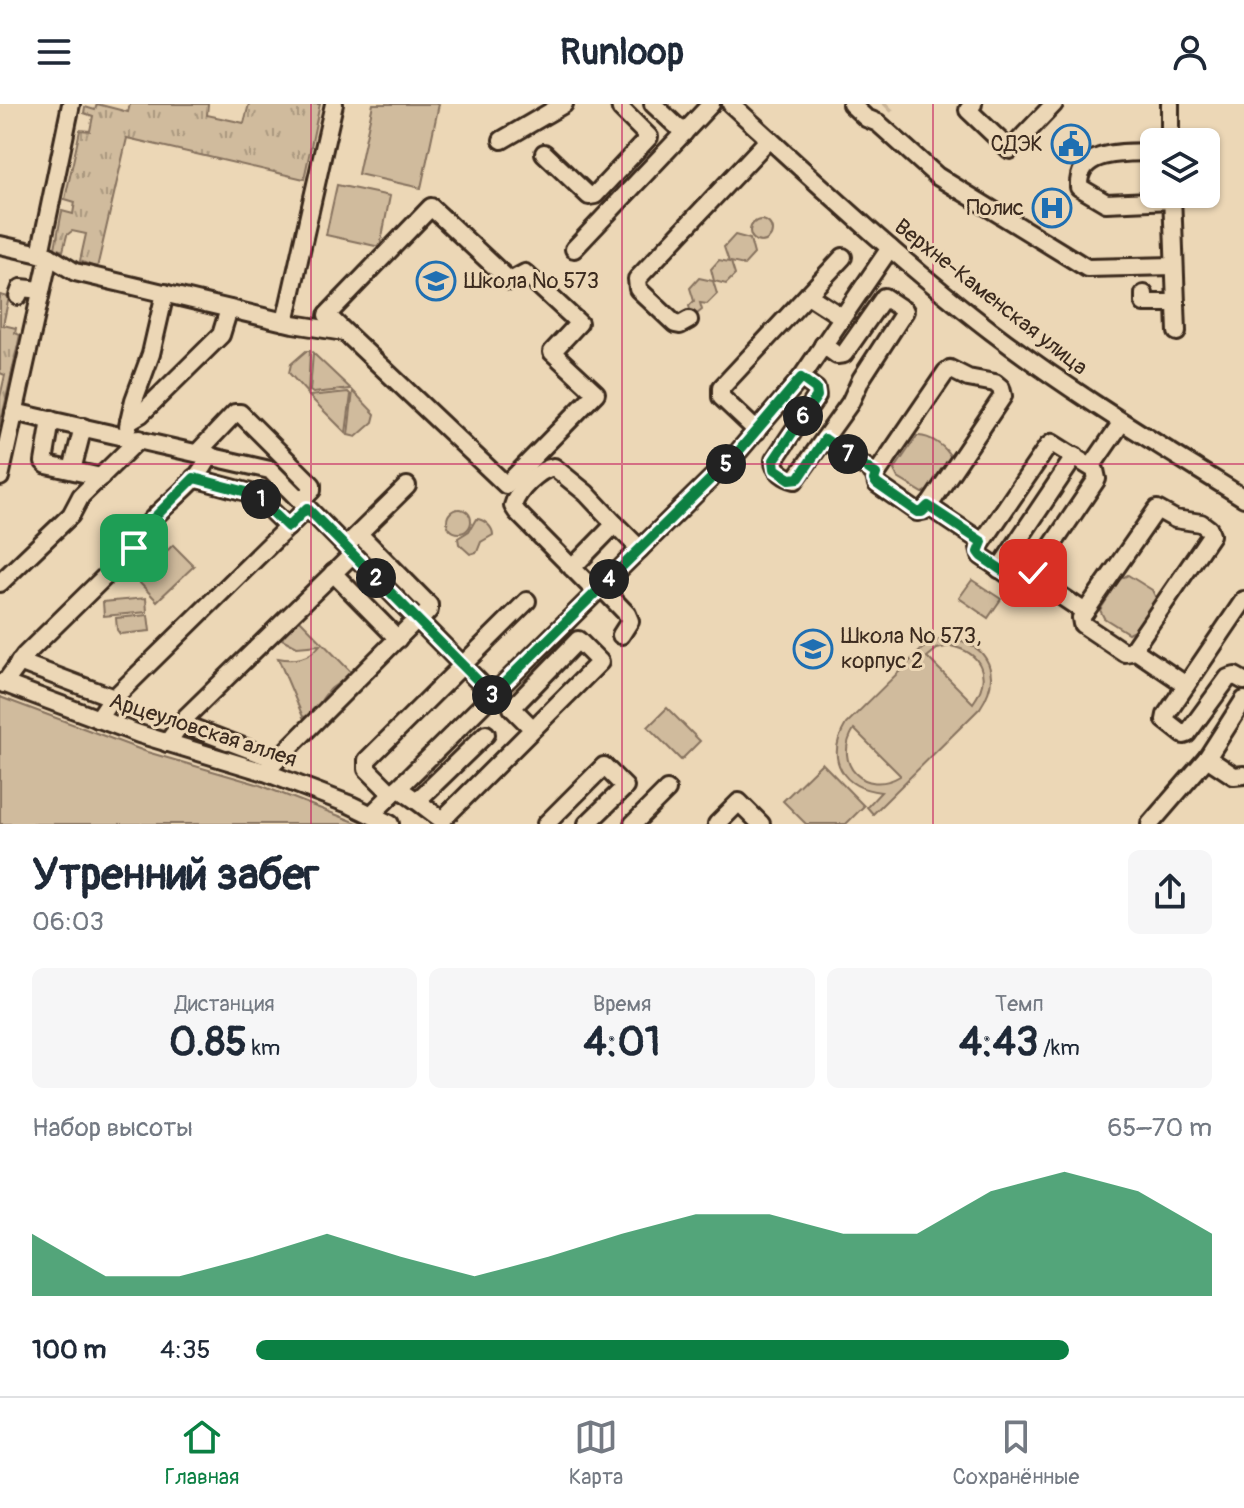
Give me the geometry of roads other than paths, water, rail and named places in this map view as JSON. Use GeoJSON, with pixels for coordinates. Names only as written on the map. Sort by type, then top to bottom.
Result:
{"type":"FeatureCollection","features":[{"type":"Feature","properties":{"kind":"street"},"geometry":{"type":"LineString","coordinates":[[0,477],[41,290],[44,255],[71,104]]}},
{"type":"Feature","properties":{"kind":"street"},"geometry":{"type":"LineString","coordinates":[[285,322],[334,104]]}},
{"type":"Feature","properties":{"kind":"street"},"geometry":{"type":"LineString","coordinates":[[502,140],[564,104]]}},
{"type":"Feature","properties":{"kind":"street"},"geometry":{"type":"LineString","coordinates":[[544,153],[589,196],[595,195],[649,137],[621,109],[620,104]]}},
{"type":"Feature","properties":{"kind":"street"},"geometry":{"type":"LineString","coordinates":[[653,104],[684,133]]}},
{"type":"Feature","properties":{"kind":"street"},"geometry":{"type":"LineString","coordinates":[[574,249],[711,104]]}},
{"type":"Feature","properties":{"kind":"street","name":"Верхне-Каменская улица"},"geometry":{"type":"LineString","coordinates":[[731,104],[890,248],[991,331],[1122,422],[1244,498]]}},
{"type":"Feature","properties":{"kind":"street"},"geometry":{"type":"LineString","coordinates":[[851,104],[878,123],[937,176],[1087,268],[1174,266]]}},
{"type":"Feature","properties":{"kind":"street"},"geometry":{"type":"LineString","coordinates":[[973,104],[968,110],[1010,150],[1054,104]]}},
{"type":"Feature","properties":{"kind":"street"},"geometry":{"type":"LineString","coordinates":[[1170,104],[1170,128]]}},
{"type":"Feature","properties":{"kind":"street"},"geometry":{"type":"LineString","coordinates":[[872,121],[885,107]]}},
{"type":"Feature","properties":{"kind":"street"},"geometry":{"type":"LineString","coordinates":[[689,320],[675,324],[638,289],[637,279],[769,139]]}},
{"type":"Feature","properties":{"kind":"street"},"geometry":{"type":"LineString","coordinates":[[1140,153],[1100,155],[1081,173],[1079,187],[1106,203],[1140,200]]}},
{"type":"Feature","properties":{"kind":"street"},"geometry":{"type":"LineString","coordinates":[[0,245],[44,255],[75,272],[285,322],[344,332],[506,485],[596,393],[552,352],[579,323],[525,273],[510,281],[431,207],[327,315],[344,332]]}},
{"type":"Feature","properties":{"kind":"street"},"geometry":{"type":"LineString","coordinates":[[1172,208],[1177,332]]}},
{"type":"Feature","properties":{"kind":"street"},"geometry":{"type":"LineString","coordinates":[[372,814],[757,431],[801,378],[890,248]]}},
{"type":"Feature","properties":{"kind":"street"},"geometry":{"type":"LineString","coordinates":[[757,431],[721,397],[721,388],[843,257]]}},
{"type":"Feature","properties":{"kind":"street"},"geometry":{"type":"LineString","coordinates":[[18,296],[21,288],[41,290]]}},
{"type":"Feature","properties":{"kind":"street"},"geometry":{"type":"LineString","coordinates":[[131,432],[134,400],[151,354],[165,293]]}},
{"type":"Feature","properties":{"kind":"street"},"geometry":{"type":"LineString","coordinates":[[1144,294],[1144,303],[1176,303]]}},
{"type":"Feature","properties":{"kind":"street"},"geometry":{"type":"LineString","coordinates":[[808,295],[842,317]]}},
{"type":"Feature","properties":{"kind":"street"},"geometry":{"type":"LineString","coordinates":[[801,378],[816,389],[817,396],[774,460],[775,469],[790,479],[799,478],[905,311],[884,297],[844,354],[837,355],[823,345]]}},
{"type":"Feature","properties":{"kind":"street"},"geometry":{"type":"LineString","coordinates":[[0,583],[71,515],[81,496],[101,477],[141,414],[221,335],[229,309]]}},
{"type":"Feature","properties":{"kind":"street"},"geometry":{"type":"LineString","coordinates":[[956,370],[968,378],[995,383],[1001,388],[1003,396],[922,512],[917,512],[877,484],[874,480],[876,474],[946,372],[956,370]]}},
{"type":"Feature","properties":{"kind":"street"},"geometry":{"type":"LineString","coordinates":[[14,412],[83,427],[131,432],[204,454],[265,467],[462,665],[533,729]]}},
{"type":"Feature","properties":{"kind":"street"},"geometry":{"type":"LineString","coordinates":[[2,683],[19,662],[134,548],[140,532],[194,478],[204,454],[235,413],[240,413],[312,485],[312,490],[288,527],[114,698],[98,719]]}},
{"type":"Feature","properties":{"kind":"street"},"geometry":{"type":"LineString","coordinates":[[51,420],[44,462],[101,477]]}},
{"type":"Feature","properties":{"kind":"street"},"geometry":{"type":"LineString","coordinates":[[1091,467],[1122,422]]}},
{"type":"Feature","properties":{"kind":"street"},"geometry":{"type":"LineString","coordinates":[[72,470],[83,427]]}},
{"type":"Feature","properties":{"kind":"street"},"geometry":{"type":"LineString","coordinates":[[825,439],[876,474]]}},
{"type":"Feature","properties":{"kind":"street"},"geometry":{"type":"LineString","coordinates":[[1057,444],[1091,467],[1098,474],[1097,479],[1024,583],[981,556],[978,552],[982,542],[1048,446],[1057,444]]}},
{"type":"Feature","properties":{"kind":"street"},"geometry":{"type":"LineString","coordinates":[[999,569],[1075,456]]}},
{"type":"Feature","properties":{"kind":"street"},"geometry":{"type":"LineString","coordinates":[[621,635],[630,621],[627,614],[572,568],[517,512],[513,502],[543,470],[554,467],[586,493],[640,549]]}},
{"type":"Feature","properties":{"kind":"street"},"geometry":{"type":"LineString","coordinates":[[194,478],[254,494],[288,527]]}},
{"type":"Feature","properties":{"kind":"street"},"geometry":{"type":"LineString","coordinates":[[167,743],[180,723],[333,573],[359,534],[407,486]]}},
{"type":"Feature","properties":{"kind":"street"},"geometry":{"type":"LineString","coordinates":[[928,506],[982,542]]}},
{"type":"Feature","properties":{"kind":"street"},"geometry":{"type":"LineString","coordinates":[[1160,509],[1175,519],[1201,523],[1209,529],[1211,535],[1133,649],[1125,653],[1082,624],[1081,618],[1085,612],[1154,510],[1160,509]]}},
{"type":"Feature","properties":{"kind":"street"},"geometry":{"type":"LineString","coordinates":[[572,568],[615,524]]}},
{"type":"Feature","properties":{"kind":"street"},"geometry":{"type":"LineString","coordinates":[[180,723],[270,766],[429,610],[429,605],[359,534]]}},
{"type":"Feature","properties":{"kind":"street"},"geometry":{"type":"LineString","coordinates":[[333,573],[398,639]]}},
{"type":"Feature","properties":{"kind":"street"},"geometry":{"type":"LineString","coordinates":[[1031,576],[1085,612]]}},
{"type":"Feature","properties":{"kind":"street"},"geometry":{"type":"LineString","coordinates":[[1244,600],[1165,720],[1184,735],[1192,730],[1228,678],[1235,676],[1244,681]]}},
{"type":"Feature","properties":{"kind":"street"},"geometry":{"type":"LineString","coordinates":[[512,708],[578,640],[600,662],[442,820],[417,801],[395,791],[367,769],[367,760],[527,601]]}},
{"type":"Feature","properties":{"kind":"street"},"geometry":{"type":"LineString","coordinates":[[1133,649],[1186,685]]}},
{"type":"Feature","properties":{"kind":"street"},"geometry":{"type":"LineString","coordinates":[[19,662],[114,698]]}},
{"type":"Feature","properties":{"kind":"street","name":"Арцеуловская аллея"},"geometry":{"type":"LineString","coordinates":[[2,683],[167,743],[270,766],[390,824]]}},
{"type":"Feature","properties":{"kind":"street"},"geometry":{"type":"LineString","coordinates":[[1150,824],[1207,758],[1244,700]]}},
{"type":"Feature","properties":{"kind":"street"},"geometry":{"type":"LineString","coordinates":[[470,717],[507,755]]}},
{"type":"Feature","properties":{"kind":"street"},"geometry":{"type":"LineString","coordinates":[[417,801],[486,734]]}},
{"type":"Feature","properties":{"kind":"street"},"geometry":{"type":"LineString","coordinates":[[1207,758],[1234,776],[1244,775]]}},
{"type":"Feature","properties":{"kind":"street"},"geometry":{"type":"LineString","coordinates":[[546,824],[604,766],[625,787],[597,821]]}},
{"type":"Feature","properties":{"kind":"street"},"geometry":{"type":"LineString","coordinates":[[633,824],[667,790]]}},
{"type":"Feature","properties":{"kind":"street"},"geometry":{"type":"LineString","coordinates":[[717,824],[739,802],[761,824]]}},
{"type":"Feature","properties":{"kind":"tunnel"},"geometry":{"type":"LineString","coordinates":[[885,107],[888,104]]}},
{"type":"Feature","properties":{"kind":"place","name":"СДЭК"},"geometry":{"type":"Point","coordinates":[1071,144]}},
{"type":"Feature","properties":{"kind":"place","name":"Полис"},"geometry":{"type":"Point","coordinates":[1052,208]}},
{"type":"Feature","properties":{"kind":"place","name":"Школа № 573"},"geometry":{"type":"Point","coordinates":[436,281]}},
{"type":"Feature","properties":{"kind":"place","name":"Школа № 573, корпус 2"},"geometry":{"type":"Point","coordinates":[813,649]}}]}
